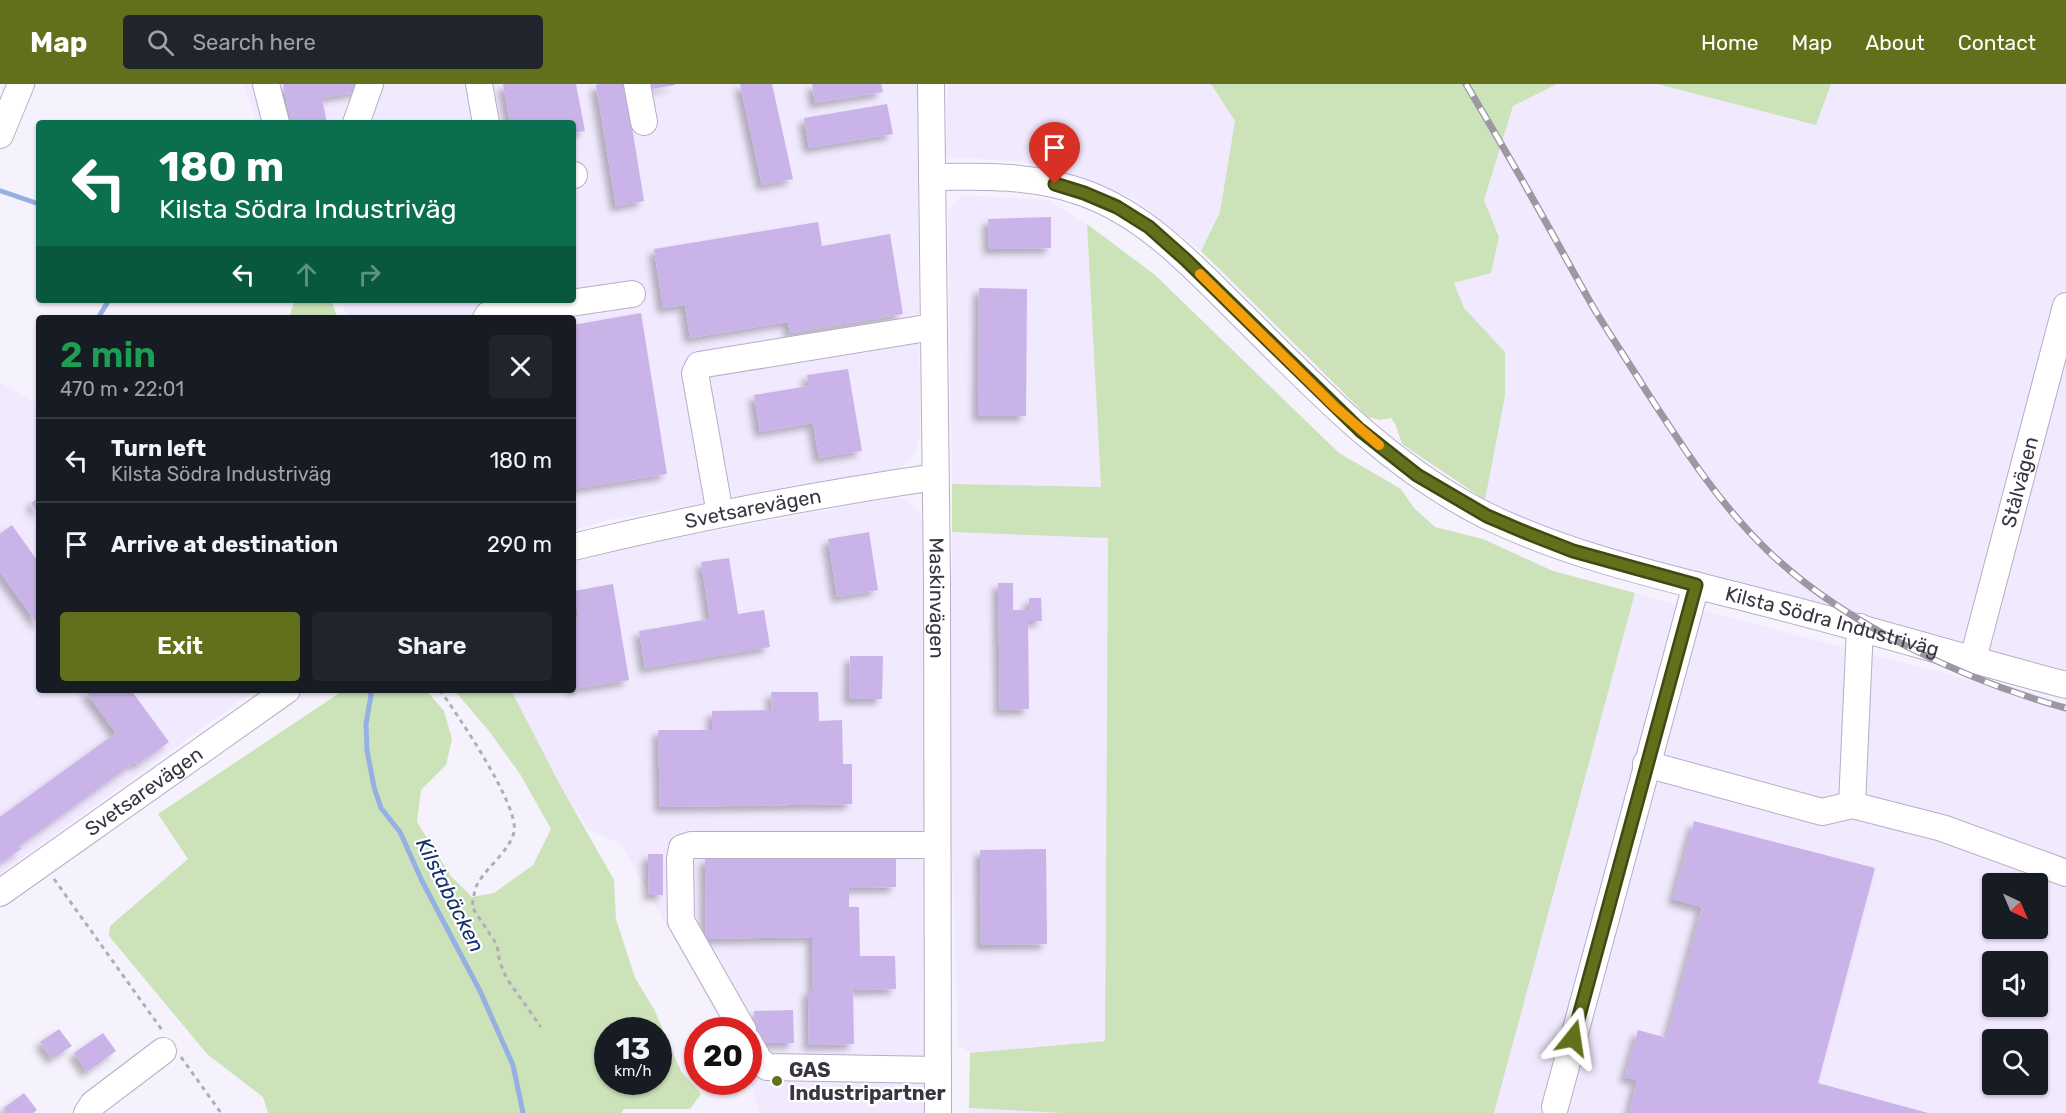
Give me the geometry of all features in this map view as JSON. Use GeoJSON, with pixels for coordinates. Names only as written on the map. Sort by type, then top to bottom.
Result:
{"type":"FeatureCollection","features":[{"type":"Feature","properties":{"kind":"street"},"geometry":{"type":"LineString","coordinates":[[0,135],[21,84]]}},
{"type":"Feature","properties":{"kind":"street"},"geometry":{"type":"LineString","coordinates":[[266,84],[275,120]]}},
{"type":"Feature","properties":{"kind":"street"},"geometry":{"type":"LineString","coordinates":[[357,120],[370,84]]}},
{"type":"Feature","properties":{"kind":"street"},"geometry":{"type":"LineString","coordinates":[[479,84],[485,120]]}},
{"type":"Feature","properties":{"kind":"street"},"geometry":{"type":"LineString","coordinates":[[637,84],[644,122]]}},
{"type":"Feature","properties":{"kind":"street","name":"Maskinvägen"},"geometry":{"type":"LineString","coordinates":[[931,84],[938,1113]]}},
{"type":"Feature","properties":{"kind":"street","name":"Kilsta Södra Industriväg"},"geometry":{"type":"LineString","coordinates":[[932,177],[991,176],[1043,182],[1084,193],[1117,207],[1149,227],[1185,259],[1352,422],[1417,475],[1487,516],[1573,551],[1860,627],[2066,685]]}},
{"type":"Feature","properties":{"kind":"street"},"geometry":{"type":"LineString","coordinates":[[576,302],[632,294]]}},
{"type":"Feature","properties":{"kind":"street"},"geometry":{"type":"LineString","coordinates":[[488,315],[570,303]]}},
{"type":"Feature","properties":{"kind":"street","name":"Stålvägen"},"geometry":{"type":"LineString","coordinates":[[1973,659],[2066,306]]}},
{"type":"Feature","properties":{"kind":"street"},"geometry":{"type":"LineString","coordinates":[[720,514],[694,373],[699,365],[933,327]]}},
{"type":"Feature","properties":{"kind":"street","name":"Svetsarevägen"},"geometry":{"type":"LineString","coordinates":[[576,546],[720,514],[935,477]]}},
{"type":"Feature","properties":{"kind":"street"},"geometry":{"type":"LineString","coordinates":[[1555,1107],[1696,585]]}},
{"type":"Feature","properties":{"kind":"street"},"geometry":{"type":"LineString","coordinates":[[1852,805],[1860,627]]}},
{"type":"Feature","properties":{"kind":"street","name":"Svetsarevägen"},"geometry":{"type":"LineString","coordinates":[[0,893],[283,693]]}},
{"type":"Feature","properties":{"kind":"street"},"geometry":{"type":"LineString","coordinates":[[1646,764],[1822,812],[1852,805],[1942,828],[2066,873]]}},
{"type":"Feature","properties":{"kind":"street"},"geometry":{"type":"LineString","coordinates":[[736,1017],[681,921],[680,859],[682,848],[691,845],[937,845]]}},
{"type":"Feature","properties":{"kind":"street"},"geometry":{"type":"LineString","coordinates":[[87,1113],[93,1104],[169,1046]]}},
{"type":"Feature","properties":{"kind":"street"},"geometry":{"type":"LineString","coordinates":[[762,1063],[767,1067],[938,1070]]}},
{"type":"Feature","properties":{"kind":"path"},"geometry":{"type":"LineString","coordinates":[[442,693],[477,748],[512,813],[514,831],[504,850],[476,888],[472,907],[497,945],[500,963],[507,979],[541,1027]]}},
{"type":"Feature","properties":{"kind":"path"},"geometry":{"type":"LineString","coordinates":[[42,863],[169,1046],[221,1113]]}},
{"type":"Feature","properties":{"kind":"shaded area"},"geometry":{"type":"Polygon","coordinates":[[[243,84],[917,84],[920,434],[916,451],[895,473],[612,519],[576,529],[576,315],[347,315],[341,303],[576,303],[576,120],[257,120],[243,84]]]}},
{"type":"Feature","properties":{"kind":"shaded area"},"geometry":{"type":"Polygon","coordinates":[[[948,84],[1211,84],[1235,121],[1220,212],[1201,251],[1135,199],[1024,162],[946,157],[948,84]]]}},
{"type":"Feature","properties":{"kind":"shaded area"},"geometry":{"type":"Polygon","coordinates":[[[1557,84],[1657,84],[1816,125],[1831,84],[2066,84],[2066,671],[1748,589],[1560,536],[1485,500],[1505,396],[1505,352],[1464,308],[1454,283],[1491,273],[1499,237],[1484,200],[1513,106],[1557,84]]]}},
{"type":"Feature","properties":{"kind":"shaded area"},"geometry":{"type":"Polygon","coordinates":[[[962,195],[1048,200],[1087,224],[1101,487],[952,484],[948,209],[962,195]]]}},
{"type":"Feature","properties":{"kind":"shaded area"},"geometry":{"type":"Polygon","coordinates":[[[0,383],[36,402],[36,693],[251,693],[0,874],[0,383]]]}},
{"type":"Feature","properties":{"kind":"shaded area"},"geometry":{"type":"Polygon","coordinates":[[[896,497],[907,500],[917,509],[924,521],[925,1113],[759,1113],[754,1095],[762,1095],[762,1017],[718,1017],[621,844],[587,829],[559,783],[513,693],[576,693],[576,561],[613,550],[896,497]]]}},
{"type":"Feature","properties":{"kind":"shaded area"},"geometry":{"type":"Polygon","coordinates":[[[952,532],[1108,537],[1105,1041],[970,1053],[958,1045],[950,788],[952,532]]]}},
{"type":"Feature","properties":{"kind":"shaded area"},"geometry":{"type":"Polygon","coordinates":[[[1635,593],[2066,705],[2066,1113],[1494,1113],[1635,593]]]}},
{"type":"Feature","properties":{"kind":"shaded area"},"geometry":{"type":"Polygon","coordinates":[[[969,1108],[1063,1113],[969,1113],[969,1108]]]}},
{"type":"Feature","properties":{"kind":"green space"},"geometry":{"type":"Polygon","coordinates":[[[1211,84],[1557,84],[1513,106],[1484,200],[1499,237],[1491,273],[1454,283],[1464,308],[1505,352],[1505,396],[1485,500],[1402,444],[1397,427],[1391,418],[1380,420],[1368,417],[1201,251],[1220,212],[1235,121],[1211,84]]]}},
{"type":"Feature","properties":{"kind":"green space"},"geometry":{"type":"Polygon","coordinates":[[[1657,84],[1831,84],[1816,125],[1657,84]]]}},
{"type":"Feature","properties":{"kind":"green space"},"geometry":{"type":"Polygon","coordinates":[[[1087,224],[1155,275],[1339,453],[1401,489],[1414,508],[1435,527],[1483,539],[1553,571],[1635,593],[1494,1113],[1063,1113],[969,1108],[970,1053],[1105,1041],[1108,538],[952,532],[952,484],[1101,487],[1087,224]]]}},
{"type":"Feature","properties":{"kind":"green space"},"geometry":{"type":"Polygon","coordinates":[[[295,303],[333,303],[336,315],[290,315],[295,303]]]}},
{"type":"Feature","properties":{"kind":"green space"},"geometry":{"type":"Polygon","coordinates":[[[340,693],[429,693],[444,711],[452,739],[446,765],[421,790],[417,822],[451,876],[472,897],[494,893],[533,865],[551,829],[520,774],[489,731],[457,693],[513,693],[559,783],[614,880],[616,919],[635,978],[657,1017],[594,1017],[594,1095],[672,1095],[672,1050],[684,1074],[684,1095],[700,1095],[690,1109],[624,1109],[621,1113],[268,1113],[263,1097],[207,1054],[109,936],[110,926],[188,859],[158,814],[340,693]]]}},
{"type":"Feature","properties":{"kind":"building"},"geometry":{"type":"Polygon","coordinates":[[[283,84],[360,84],[361,91],[322,98],[326,120],[290,120],[283,84]]]}},
{"type":"Feature","properties":{"kind":"building"},"geometry":{"type":"Polygon","coordinates":[[[503,84],[576,84],[585,131],[576,132],[576,120],[509,120],[503,84]]]}},
{"type":"Feature","properties":{"kind":"building"},"geometry":{"type":"Polygon","coordinates":[[[625,84],[644,201],[616,206],[596,85],[625,84]]]}},
{"type":"Feature","properties":{"kind":"building"},"geometry":{"type":"Polygon","coordinates":[[[645,84],[675,84],[675,85],[647,90],[645,84]]]}},
{"type":"Feature","properties":{"kind":"building"},"geometry":{"type":"Polygon","coordinates":[[[740,84],[772,84],[793,179],[762,185],[740,84]]]}},
{"type":"Feature","properties":{"kind":"building"},"geometry":{"type":"Polygon","coordinates":[[[812,84],[881,84],[883,92],[815,103],[812,84]]]}},
{"type":"Feature","properties":{"kind":"building"},"geometry":{"type":"Polygon","coordinates":[[[887,104],[893,134],[809,148],[804,118],[887,104]]]}},
{"type":"Feature","properties":{"kind":"building"},"geometry":{"type":"Polygon","coordinates":[[[1051,217],[1051,248],[989,249],[988,219],[1051,217]]]}},
{"type":"Feature","properties":{"kind":"building"},"geometry":{"type":"Polygon","coordinates":[[[818,222],[822,246],[890,234],[903,314],[790,333],[788,322],[690,338],[685,305],[663,308],[654,249],[818,222]]]}},
{"type":"Feature","properties":{"kind":"building"},"geometry":{"type":"Polygon","coordinates":[[[979,288],[1027,289],[1026,416],[978,416],[979,288]]]}},
{"type":"Feature","properties":{"kind":"building"},"geometry":{"type":"Polygon","coordinates":[[[641,313],[667,474],[576,489],[576,324],[641,313]]]}},
{"type":"Feature","properties":{"kind":"building"},"geometry":{"type":"Polygon","coordinates":[[[848,369],[862,451],[819,458],[813,423],[760,432],[754,395],[809,386],[807,375],[848,369]]]}},
{"type":"Feature","properties":{"kind":"building"},"geometry":{"type":"Polygon","coordinates":[[[36,499],[36,510],[31,503],[36,499]]]}},
{"type":"Feature","properties":{"kind":"building"},"geometry":{"type":"Polygon","coordinates":[[[12,525],[36,559],[36,622],[0,572],[0,534],[12,525]]]}},
{"type":"Feature","properties":{"kind":"building"},"geometry":{"type":"Polygon","coordinates":[[[869,532],[878,590],[837,597],[828,539],[869,532]]]}},
{"type":"Feature","properties":{"kind":"building"},"geometry":{"type":"Polygon","coordinates":[[[729,558],[738,614],[764,610],[770,647],[645,668],[639,631],[710,619],[701,562],[729,558]]]}},
{"type":"Feature","properties":{"kind":"building"},"geometry":{"type":"Polygon","coordinates":[[[998,583],[1013,583],[1013,610],[1029,610],[1029,598],[1041,598],[1042,621],[1028,621],[1029,709],[1000,710],[998,583]]]}},
{"type":"Feature","properties":{"kind":"building"},"geometry":{"type":"Polygon","coordinates":[[[613,584],[629,680],[576,689],[576,618],[579,617],[576,591],[613,584]]]}},
{"type":"Feature","properties":{"kind":"building"},"geometry":{"type":"Polygon","coordinates":[[[850,656],[883,656],[882,699],[849,699],[850,656]]]}},
{"type":"Feature","properties":{"kind":"building"},"geometry":{"type":"Polygon","coordinates":[[[771,692],[818,692],[819,721],[842,720],[843,764],[852,764],[852,804],[660,807],[658,730],[712,730],[712,711],[772,710],[771,692]]]}},
{"type":"Feature","properties":{"kind":"building"},"geometry":{"type":"Polygon","coordinates":[[[87,693],[133,693],[169,742],[137,765],[135,762],[19,846],[21,849],[0,863],[0,817],[116,733],[87,693]]]}},
{"type":"Feature","properties":{"kind":"building"},"geometry":{"type":"Polygon","coordinates":[[[1694,821],[1875,868],[1818,1083],[1928,1113],[1629,1113],[1637,1080],[1625,1077],[1638,1030],[1667,1038],[1702,907],[1673,899],[1694,821]]]}},
{"type":"Feature","properties":{"kind":"building"},"geometry":{"type":"Polygon","coordinates":[[[1046,849],[1047,944],[981,945],[980,850],[1046,849]]]}},
{"type":"Feature","properties":{"kind":"building"},"geometry":{"type":"Polygon","coordinates":[[[648,854],[663,854],[663,895],[649,895],[648,854]]]}},
{"type":"Feature","properties":{"kind":"building"},"geometry":{"type":"Polygon","coordinates":[[[896,854],[896,887],[849,888],[849,907],[859,907],[860,956],[895,956],[896,989],[853,990],[854,1044],[809,1045],[808,990],[813,990],[812,937],[706,939],[705,858],[896,854]]]}},
{"type":"Feature","properties":{"kind":"building"},"geometry":{"type":"Polygon","coordinates":[[[793,1010],[794,1043],[762,1043],[762,1017],[754,1017],[754,1011],[793,1010]]]}},
{"type":"Feature","properties":{"kind":"building"},"geometry":{"type":"Polygon","coordinates":[[[59,1029],[72,1046],[52,1059],[40,1042],[59,1029]]]}},
{"type":"Feature","properties":{"kind":"building"},"geometry":{"type":"Polygon","coordinates":[[[103,1033],[116,1051],[87,1072],[74,1053],[103,1033]]]}},
{"type":"Feature","properties":{"kind":"building"},"geometry":{"type":"Polygon","coordinates":[[[24,1093],[37,1110],[33,1113],[7,1113],[4,1108],[24,1093]]]}},
{"type":"Feature","properties":{"kind":"waterway","name":"Kilstabäcken"},"geometry":{"type":"LineString","coordinates":[[1,191],[36,203]]}},
{"type":"Feature","properties":{"kind":"waterway","name":"Kilstabäcken"},"geometry":{"type":"LineString","coordinates":[[100,315],[107,303]]}},
{"type":"Feature","properties":{"kind":"waterway","name":"Kilstabäcken"},"geometry":{"type":"LineString","coordinates":[[371,693],[366,724],[367,750],[374,787],[381,808],[400,832],[422,881],[480,991],[513,1065],[523,1113]]}},
{"type":"Feature","properties":{"kind":"railway"},"geometry":{"type":"LineString","coordinates":[[1466,84],[1602,322],[1687,453],[1750,533],[1798,578],[1869,626],[1947,666],[2066,708]]}},
{"type":"Feature","properties":{"kind":"slow traffic"},"geometry":{"type":"LineString","coordinates":[[1200,274],[1336,408],[1379,445]]}},
{"type":"Feature","properties":{"kind":"place","name":"GAS Industripartner"},"geometry":{"type":"Point","coordinates":[777,1081]}},
{"type":"Feature","properties":{"kind":"route"},"geometry":{"type":"LineString","coordinates":[[1055,184],[1117,207],[1149,227],[1185,259],[1360,430],[1417,475],[1487,516],[1527,533],[1573,551],[1696,585],[1573,1038]]}}]}
